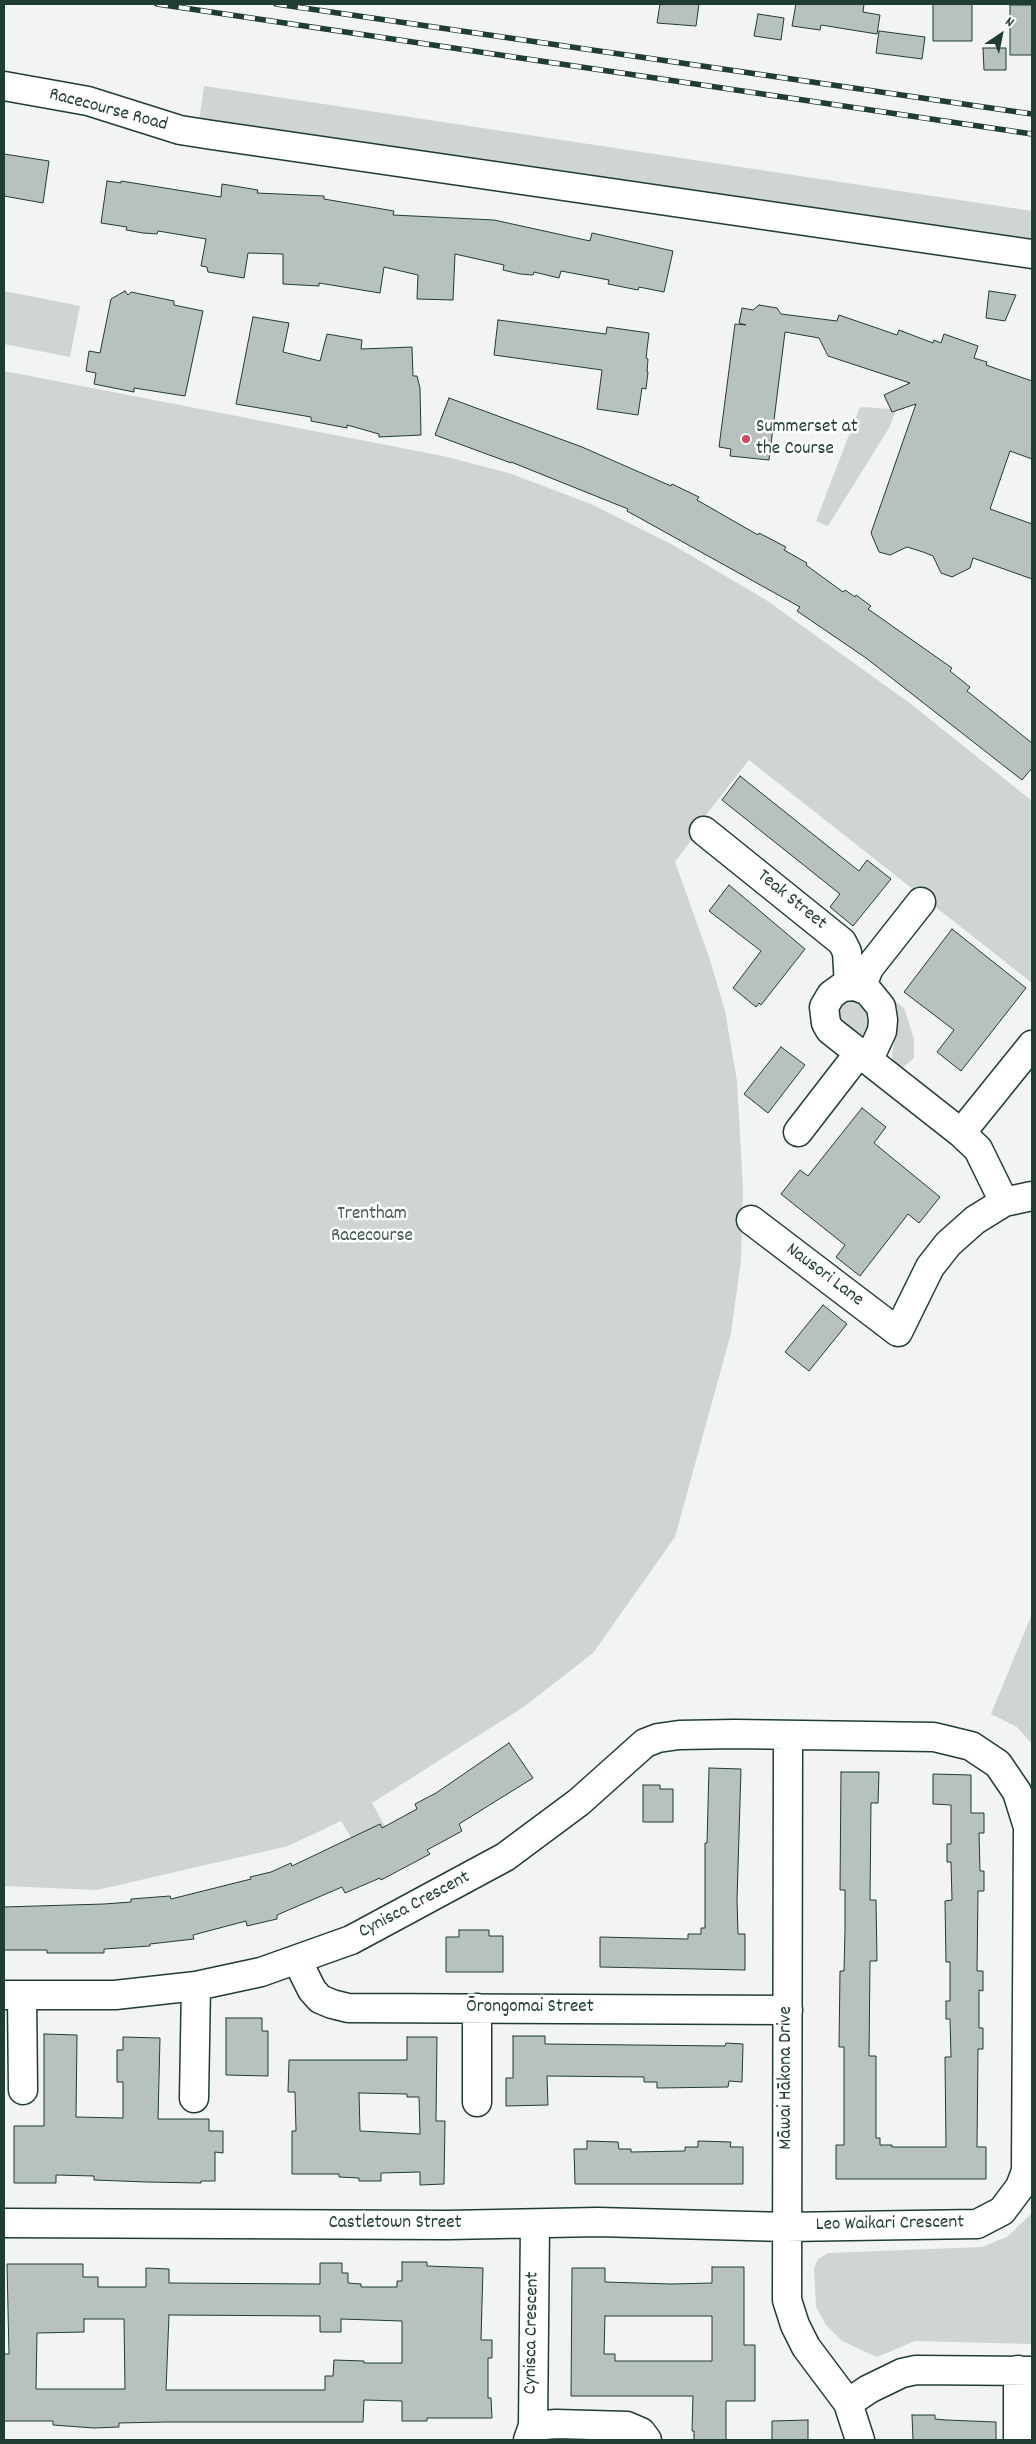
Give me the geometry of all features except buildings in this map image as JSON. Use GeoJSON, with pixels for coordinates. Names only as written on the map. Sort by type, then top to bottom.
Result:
{"type":"FeatureCollection","features":[{"type":"Feature","properties":{"kind":"street","name":"Racecourse Road"},"geometry":{"type":"LineString","coordinates":[[4,86],[88,101],[180,130],[1032,254]]}},
{"type":"Feature","properties":{"kind":"street","name":"Teak Street"},"geometry":{"type":"LineString","coordinates":[[704,831],[842,942],[847,952],[855,987]]}},
{"type":"Feature","properties":{"kind":"street"},"geometry":{"type":"LineString","coordinates":[[855,987],[921,902]]}},
{"type":"Feature","properties":{"kind":"street"},"geometry":{"type":"LineString","coordinates":[[798,1132],[864,1056],[878,1042],[883,1020],[881,1007],[876,997],[855,987],[842,987],[830,995],[824,1007],[830,1030],[864,1056],[961,1133],[978,1149],[1004,1202],[1032,1196]]}},
{"type":"Feature","properties":{"kind":"street"},"geometry":{"type":"LineString","coordinates":[[961,1133],[1032,1045]]}},
{"type":"Feature","properties":{"kind":"street","name":"Nausori Lane"},"geometry":{"type":"LineString","coordinates":[[751,1220],[898,1332],[930,1267],[948,1244],[975,1220],[1004,1202]]}},
{"type":"Feature","properties":{"kind":"street","name":"Leo Waikari Crescent"},"geometry":{"type":"LineString","coordinates":[[786,2227],[977,2224],[1002,2211],[1015,2196],[1026,2171],[1028,1837],[1028,1828],[1017,1792],[998,1764],[971,1746],[934,1737],[837,1734],[788,1736]]}},
{"type":"Feature","properties":{"kind":"street","name":"Cynisca Crescent"},"geometry":{"type":"LineString","coordinates":[[13,1995],[115,1995],[196,1986],[260,1972],[297,1960],[350,1940],[505,1857],[579,1802],[645,1743],[679,1735],[788,1736]]}},
{"type":"Feature","properties":{"kind":"street","name":"Māwai Hākona Drive"},"geometry":{"type":"LineString","coordinates":[[788,1736],[787,2300],[795,2325],[806,2347],[848,2403],[860,2440]]}},
{"type":"Feature","properties":{"kind":"street","name":"Ōrongomai Street"},"geometry":{"type":"LineString","coordinates":[[297,1960],[312,1990],[320,1999],[348,2008],[788,2010]]}},
{"type":"Feature","properties":{"kind":"street"},"geometry":{"type":"LineString","coordinates":[[194,2098],[196,1986]]}},
{"type":"Feature","properties":{"kind":"street"},"geometry":{"type":"LineString","coordinates":[[13,1995],[23,2090]]}},
{"type":"Feature","properties":{"kind":"street"},"geometry":{"type":"LineString","coordinates":[[476,2102],[478,2008]]}},
{"type":"Feature","properties":{"kind":"street","name":"Castletown Street"},"geometry":{"type":"LineString","coordinates":[[4,2223],[534,2224],[598,2222],[786,2227]]}},
{"type":"Feature","properties":{"kind":"street","name":"Cynisca Crescent"},"geometry":{"type":"LineString","coordinates":[[530,2433],[534,2224]]}},
{"type":"Feature","properties":{"kind":"street"},"geometry":{"type":"LineString","coordinates":[[848,2403],[869,2388],[902,2373],[916,2370],[1025,2371],[1018,2440]]}},
{"type":"Feature","properties":{"kind":"street"},"geometry":{"type":"LineString","coordinates":[[530,2433],[556,2424],[627,2426],[641,2432],[647,2440]]}},
{"type":"Feature","properties":{"kind":"green space"},"geometry":{"type":"Polygon","coordinates":[[[204,86],[1032,211],[1032,250],[199,121],[204,86]]]}},
{"type":"Feature","properties":{"kind":"green space"},"geometry":{"type":"Polygon","coordinates":[[[4,291],[80,306],[70,357],[4,344],[4,291]]]}},
{"type":"Feature","properties":{"kind":"green space","name":"Trentham Racecourse"},"geometry":{"type":"Polygon","coordinates":[[[4,371],[443,456],[509,473],[591,504],[673,545],[766,600],[911,704],[1032,801],[1032,983],[749,760],[706,815],[695,835],[675,862],[710,960],[725,1011],[737,1081],[743,1189],[741,1260],[731,1333],[675,1537],[593,1653],[525,1706],[372,1803],[386,1828],[356,1846],[341,1821],[288,1846],[97,1890],[4,1886],[4,371]]]}},
{"type":"Feature","properties":{"kind":"green space"},"geometry":{"type":"Polygon","coordinates":[[[862,407],[891,409],[895,413],[889,428],[828,526],[816,521],[859,409],[862,407]]]}},
{"type":"Feature","properties":{"kind":"green space"},"geometry":{"type":"Polygon","coordinates":[[[883,992],[904,1008],[914,1039],[914,1058],[900,1070],[893,1063],[892,1053],[898,1021],[895,1010],[883,992]]]}},
{"type":"Feature","properties":{"kind":"green space"},"geometry":{"type":"Polygon","coordinates":[[[842,999],[857,1000],[873,1014],[867,1033],[860,1036],[850,1034],[838,1025],[835,1006],[842,999]]]}},
{"type":"Feature","properties":{"kind":"green space"},"geometry":{"type":"Polygon","coordinates":[[[1032,1614],[1032,1744],[1017,1727],[991,1714],[1032,1614]]]}},
{"type":"Feature","properties":{"kind":"green space"},"geometry":{"type":"Polygon","coordinates":[[[1032,2213],[1032,2344],[915,2341],[877,2357],[842,2341],[826,2325],[816,2307],[814,2268],[818,2259],[828,2253],[982,2247],[1007,2237],[1032,2213]]]}},
{"type":"Feature","properties":{"kind":"railway"},"geometry":{"type":"LineString","coordinates":[[157,4],[1032,134]]}},
{"type":"Feature","properties":{"kind":"railway"},"geometry":{"type":"LineString","coordinates":[[276,4],[1032,114]]}},
{"type":"Feature","properties":{"kind":"place","name":"Summerset at the Course"},"geometry":{"type":"Point","coordinates":[746,439]}}]}
